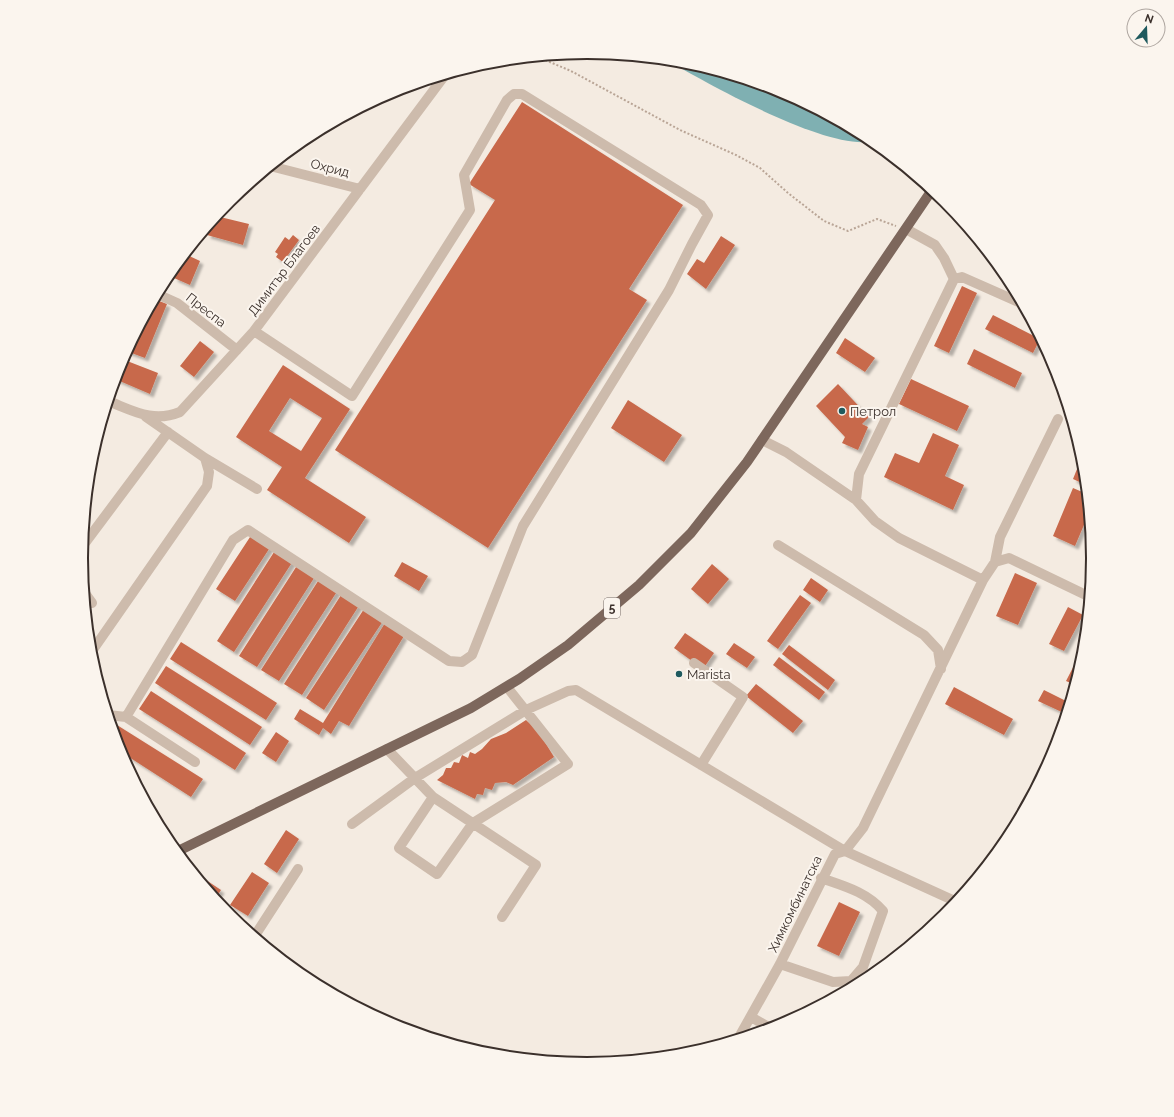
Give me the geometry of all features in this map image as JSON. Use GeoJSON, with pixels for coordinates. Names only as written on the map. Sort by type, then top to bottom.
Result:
{"type":"FeatureCollection","features":[{"type":"Feature","properties":{"kind":"main road","name":"5"},"geometry":{"type":"LineString","coordinates":[[181,849],[471,708],[568,645],[639,585],[691,533],[747,462],[929,195]]}},
{"type":"Feature","properties":{"kind":"street","name":"Димитър Благоев"},"geometry":{"type":"LineString","coordinates":[[113,403],[144,415],[168,417],[180,412],[254,331],[440,82]]}},
{"type":"Feature","properties":{"kind":"street"},"geometry":{"type":"LineString","coordinates":[[126,717],[233,540],[248,530],[449,661],[462,662],[472,655],[523,526],[669,290],[708,215],[701,205],[522,94],[514,94],[507,100],[464,174],[470,210],[352,396],[254,331]]}},
{"type":"Feature","properties":{"kind":"street","name":"Охрид"},"geometry":{"type":"LineString","coordinates":[[276,168],[360,189]]}},
{"type":"Feature","properties":{"kind":"street"},"geometry":{"type":"LineString","coordinates":[[906,229],[935,245],[944,258],[954,280]]}},
{"type":"Feature","properties":{"kind":"street"},"geometry":{"type":"LineString","coordinates":[[856,500],[859,474],[954,280],[962,277],[1014,300]]}},
{"type":"Feature","properties":{"kind":"street","name":"Преспа"},"geometry":{"type":"LineString","coordinates":[[162,296],[177,303],[237,350]]}},
{"type":"Feature","properties":{"kind":"street"},"geometry":{"type":"LineString","coordinates":[[144,415],[205,458],[257,489]]}},
{"type":"Feature","properties":{"kind":"street"},"geometry":{"type":"LineString","coordinates":[[845,852],[863,828],[941,670],[983,580],[995,562],[1000,537],[1058,419]]}},
{"type":"Feature","properties":{"kind":"street"},"geometry":{"type":"LineString","coordinates":[[89,538],[168,432]]}},
{"type":"Feature","properties":{"kind":"street"},"geometry":{"type":"LineString","coordinates":[[762,440],[786,452],[856,500],[874,521],[899,538],[983,580]]}},
{"type":"Feature","properties":{"kind":"street"},"geometry":{"type":"LineString","coordinates":[[95,646],[207,486],[209,472],[205,458]]}},
{"type":"Feature","properties":{"kind":"street"},"geometry":{"type":"LineString","coordinates":[[778,545],[924,635],[938,650],[941,670]]}},
{"type":"Feature","properties":{"kind":"street"},"geometry":{"type":"LineString","coordinates":[[995,562],[1009,558],[1085,594]]}},
{"type":"Feature","properties":{"kind":"street"},"geometry":{"type":"LineString","coordinates":[[694,663],[743,697],[701,765]]}},
{"type":"Feature","properties":{"kind":"street"},"geometry":{"type":"LineString","coordinates":[[433,797],[399,848],[437,874],[473,823],[568,764],[507,686]]}},
{"type":"Feature","properties":{"kind":"street"},"geometry":{"type":"LineString","coordinates":[[352,824],[415,778],[526,710],[568,690],[576,690],[845,852],[952,900]]}},
{"type":"Feature","properties":{"kind":"street"},"geometry":{"type":"LineString","coordinates":[[113,716],[126,717],[195,762]]}},
{"type":"Feature","properties":{"kind":"street"},"geometry":{"type":"LineString","coordinates":[[387,749],[433,797],[536,866],[502,918]]}},
{"type":"Feature","properties":{"kind":"street","name":"Химкомбинатска"},"geometry":{"type":"LineString","coordinates":[[742,1033],[780,964],[835,854],[845,852]]}},
{"type":"Feature","properties":{"kind":"street"},"geometry":{"type":"LineString","coordinates":[[257,933],[298,869]]}},
{"type":"Feature","properties":{"kind":"street"},"geometry":{"type":"LineString","coordinates":[[780,964],[833,982],[852,981],[863,967],[883,911],[875,900],[862,893],[822,878]]}},
{"type":"Feature","properties":{"kind":"street"},"geometry":{"type":"LineString","coordinates":[[752,1017],[765,1025]]}},
{"type":"Feature","properties":{"kind":"path"},"geometry":{"type":"LineString","coordinates":[[546,61],[571,72],[680,130],[736,155],[760,168],[824,221],[848,231],[877,219],[906,229]]}},
{"type":"Feature","properties":{"kind":"water"},"geometry":{"type":"Polygon","coordinates":[[[682,69],[716,76],[778,97],[837,126],[863,142],[853,142],[828,136],[799,126],[738,99],[682,69]]]}},
{"type":"Feature","properties":{"kind":"building"},"geometry":{"type":"Polygon","coordinates":[[[522,102],[683,205],[629,289],[647,300],[488,548],[335,450],[495,200],[469,184],[522,102]]]}},
{"type":"Feature","properties":{"kind":"building"},"geometry":{"type":"Polygon","coordinates":[[[222,217],[249,224],[243,245],[207,235],[222,217]]]}},
{"type":"Feature","properties":{"kind":"building"},"geometry":{"type":"Polygon","coordinates":[[[293,235],[299,240],[283,262],[276,257],[278,254],[275,252],[285,237],[289,240],[293,235]]]}},
{"type":"Feature","properties":{"kind":"building"},"geometry":{"type":"Polygon","coordinates":[[[721,236],[735,245],[706,289],[687,274],[697,259],[704,263],[721,236]]]}},
{"type":"Feature","properties":{"kind":"building"},"geometry":{"type":"Polygon","coordinates":[[[190,256],[200,261],[190,285],[174,278],[190,256]]]}},
{"type":"Feature","properties":{"kind":"building"},"geometry":{"type":"Polygon","coordinates":[[[962,286],[977,293],[949,353],[934,346],[962,286]]]}},
{"type":"Feature","properties":{"kind":"building"},"geometry":{"type":"Polygon","coordinates":[[[159,301],[167,304],[145,358],[132,353],[159,301]]]}},
{"type":"Feature","properties":{"kind":"building"},"geometry":{"type":"Polygon","coordinates":[[[993,315],[1034,336],[1038,344],[1033,353],[985,329],[993,315]]]}},
{"type":"Feature","properties":{"kind":"building"},"geometry":{"type":"Polygon","coordinates":[[[845,338],[875,358],[865,372],[836,353],[845,338]]]}},
{"type":"Feature","properties":{"kind":"building"},"geometry":{"type":"Polygon","coordinates":[[[200,341],[214,352],[194,377],[180,366],[200,341]]]}},
{"type":"Feature","properties":{"kind":"building"},"geometry":{"type":"Polygon","coordinates":[[[974,349],[1022,373],[1015,388],[967,364],[974,349]]]}},
{"type":"Feature","properties":{"kind":"building"},"geometry":{"type":"Polygon","coordinates":[[[128,362],[158,373],[150,394],[120,381],[128,362]]]}},
{"type":"Feature","properties":{"kind":"building"},"geometry":{"type":"Polygon","coordinates":[[[283,365],[350,409],[305,478],[366,517],[349,543],[267,490],[282,467],[236,437],[283,365]],[[290,398],[269,431],[301,451],[322,418],[290,398]]]}},
{"type":"Feature","properties":{"kind":"building"},"geometry":{"type":"Polygon","coordinates":[[[911,379],[969,406],[957,431],[899,404],[911,379]]]}},
{"type":"Feature","properties":{"kind":"building","name":"Петрол"},"geometry":{"type":"Polygon","coordinates":[[[838,384],[869,417],[862,424],[868,427],[858,450],[842,443],[845,437],[816,406],[838,384]]]}},
{"type":"Feature","properties":{"kind":"building"},"geometry":{"type":"Polygon","coordinates":[[[628,400],[682,435],[664,462],[611,428],[628,400]]]}},
{"type":"Feature","properties":{"kind":"building"},"geometry":{"type":"Polygon","coordinates":[[[933,433],[959,445],[945,476],[964,485],[953,510],[884,477],[895,453],[919,463],[933,433]]]}},
{"type":"Feature","properties":{"kind":"building"},"geometry":{"type":"Polygon","coordinates":[[[1078,467],[1080,482],[1073,479],[1078,467]]]}},
{"type":"Feature","properties":{"kind":"building"},"geometry":{"type":"Polygon","coordinates":[[[1073,488],[1082,492],[1085,523],[1075,546],[1053,536],[1073,488]]]}},
{"type":"Feature","properties":{"kind":"building"},"geometry":{"type":"Polygon","coordinates":[[[252,534],[271,546],[235,601],[216,589],[252,534]]]}},
{"type":"Feature","properties":{"kind":"building"},"geometry":{"type":"Polygon","coordinates":[[[276,549],[293,561],[234,652],[217,641],[276,549]]]}},
{"type":"Feature","properties":{"kind":"building"},"geometry":{"type":"Polygon","coordinates":[[[402,562],[428,576],[419,591],[394,576],[402,562]]]}},
{"type":"Feature","properties":{"kind":"building"},"geometry":{"type":"Polygon","coordinates":[[[298,564],[316,575],[257,667],[239,656],[298,564]]]}},
{"type":"Feature","properties":{"kind":"building"},"geometry":{"type":"Polygon","coordinates":[[[712,564],[729,579],[708,604],[691,589],[712,564]]]}},
{"type":"Feature","properties":{"kind":"building"},"geometry":{"type":"Polygon","coordinates":[[[1015,573],[1037,583],[1018,625],[996,616],[1015,573]]]}},
{"type":"Feature","properties":{"kind":"building"},"geometry":{"type":"Polygon","coordinates":[[[320,578],[338,590],[279,681],[261,670],[320,578]]]}},
{"type":"Feature","properties":{"kind":"building"},"geometry":{"type":"Polygon","coordinates":[[[811,578],[828,590],[820,602],[803,590],[811,578]]]}},
{"type":"Feature","properties":{"kind":"building"},"geometry":{"type":"Polygon","coordinates":[[[343,592],[360,604],[302,695],[284,684],[343,592]]]}},
{"type":"Feature","properties":{"kind":"building"},"geometry":{"type":"Polygon","coordinates":[[[800,595],[811,603],[778,649],[767,641],[800,595]]]}},
{"type":"Feature","properties":{"kind":"building"},"geometry":{"type":"Polygon","coordinates":[[[1068,607],[1083,615],[1064,651],[1049,644],[1068,607]]]}},
{"type":"Feature","properties":{"kind":"building"},"geometry":{"type":"Polygon","coordinates":[[[364,609],[383,621],[324,710],[306,698],[364,609]]]}},
{"type":"Feature","properties":{"kind":"building"},"geometry":{"type":"Polygon","coordinates":[[[385,623],[404,636],[349,726],[339,721],[331,734],[323,728],[319,735],[294,719],[300,709],[323,723],[385,623]]]}},
{"type":"Feature","properties":{"kind":"building"},"geometry":{"type":"Polygon","coordinates":[[[685,633],[714,653],[703,669],[674,648],[685,633]]]}},
{"type":"Feature","properties":{"kind":"building"},"geometry":{"type":"Polygon","coordinates":[[[181,642],[277,703],[266,720],[170,659],[181,642]]]}},
{"type":"Feature","properties":{"kind":"building"},"geometry":{"type":"Polygon","coordinates":[[[734,643],[755,657],[747,668],[726,654],[734,643]]]}},
{"type":"Feature","properties":{"kind":"building"},"geometry":{"type":"Polygon","coordinates":[[[789,645],[835,680],[828,690],[782,654],[789,645]]]}},
{"type":"Feature","properties":{"kind":"building"},"geometry":{"type":"Polygon","coordinates":[[[779,657],[825,692],[819,700],[773,665],[779,657]]]}},
{"type":"Feature","properties":{"kind":"building"},"geometry":{"type":"Polygon","coordinates":[[[1075,663],[1070,683],[1066,681],[1075,663]]]}},
{"type":"Feature","properties":{"kind":"building"},"geometry":{"type":"Polygon","coordinates":[[[166,666],[262,727],[250,745],[155,683],[166,666]]]}},
{"type":"Feature","properties":{"kind":"building"},"geometry":{"type":"Polygon","coordinates":[[[756,684],[803,721],[793,733],[746,696],[756,684]]]}},
{"type":"Feature","properties":{"kind":"building"},"geometry":{"type":"Polygon","coordinates":[[[954,687],[1013,719],[1004,735],[945,704],[954,687]]]}},
{"type":"Feature","properties":{"kind":"building"},"geometry":{"type":"Polygon","coordinates":[[[1044,690],[1065,701],[1062,712],[1038,701],[1044,690]]]}},
{"type":"Feature","properties":{"kind":"building"},"geometry":{"type":"Polygon","coordinates":[[[151,691],[246,753],[235,770],[139,709],[151,691]]]}},
{"type":"Feature","properties":{"kind":"building"},"geometry":{"type":"Polygon","coordinates":[[[526,720],[538,731],[554,757],[513,785],[506,782],[495,783],[492,790],[485,788],[483,795],[477,794],[475,799],[437,780],[443,775],[446,768],[451,768],[454,762],[459,763],[462,755],[468,758],[470,752],[475,754],[491,739],[506,733],[526,720]]]}},
{"type":"Feature","properties":{"kind":"building"},"geometry":{"type":"Polygon","coordinates":[[[116,724],[203,779],[191,797],[129,757],[116,724]]]}},
{"type":"Feature","properties":{"kind":"building"},"geometry":{"type":"Polygon","coordinates":[[[276,732],[289,741],[276,762],[262,753],[276,732]]]}},
{"type":"Feature","properties":{"kind":"building"},"geometry":{"type":"Polygon","coordinates":[[[286,830],[299,839],[277,873],[264,864],[286,830]]]}},
{"type":"Feature","properties":{"kind":"building"},"geometry":{"type":"Polygon","coordinates":[[[252,872],[269,883],[248,916],[230,905],[252,872]]]}},
{"type":"Feature","properties":{"kind":"building"},"geometry":{"type":"Polygon","coordinates":[[[203,878],[221,890],[218,895],[203,878]]]}},
{"type":"Feature","properties":{"kind":"building"},"geometry":{"type":"Polygon","coordinates":[[[839,902],[860,912],[839,956],[817,946],[839,902]]]}},
{"type":"Feature","properties":{"kind":"place","name":"Петрол"},"geometry":{"type":"Point","coordinates":[842,411]}},
{"type":"Feature","properties":{"kind":"place","name":"Marista"},"geometry":{"type":"Point","coordinates":[679,674]}}]}
